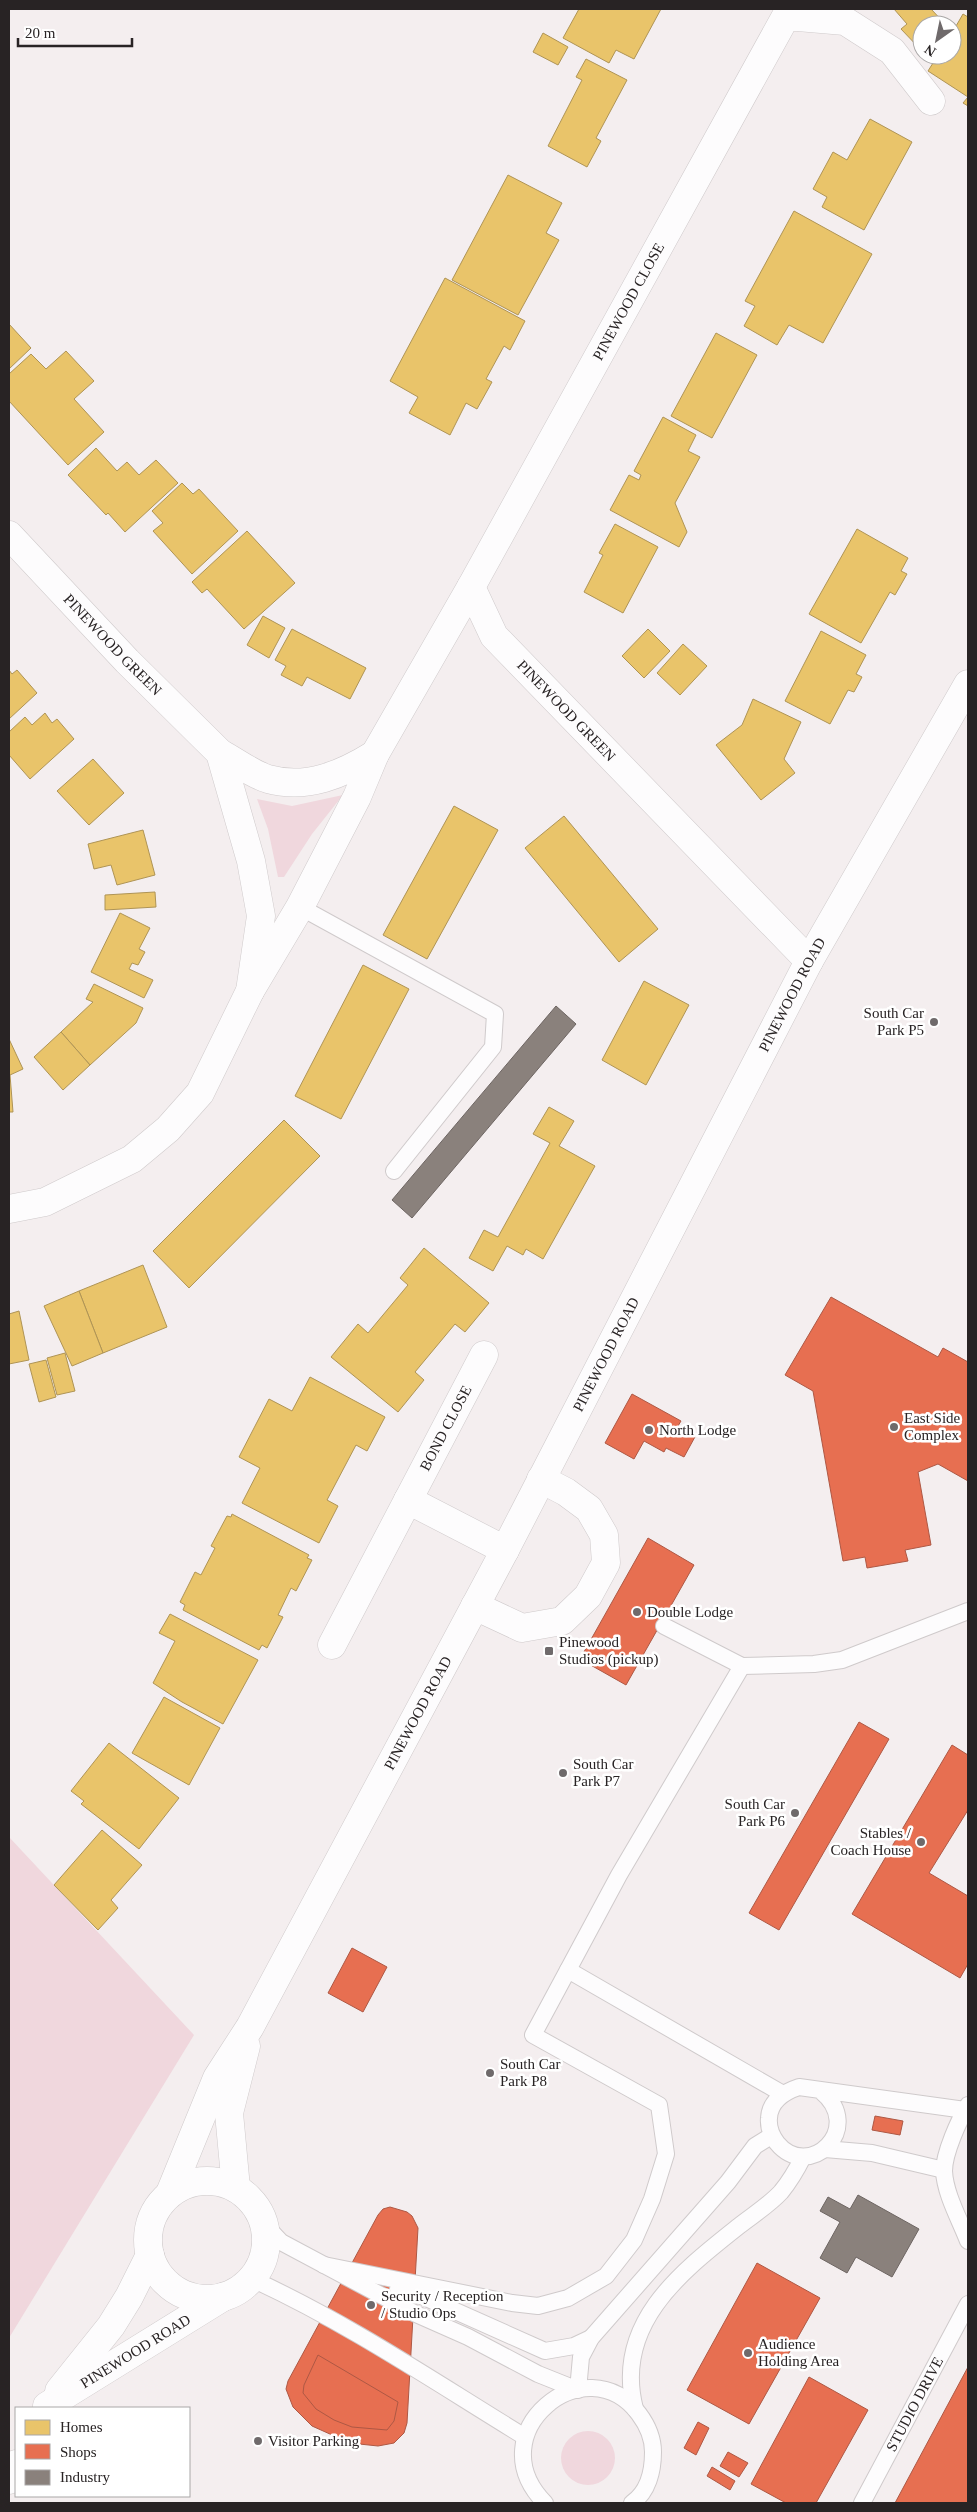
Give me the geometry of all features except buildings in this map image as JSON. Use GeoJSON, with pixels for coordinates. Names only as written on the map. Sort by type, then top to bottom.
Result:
{"type":"FeatureCollection","features":[{"type":"Feature","properties":{"kind":"street","name":"PINEWOOD CLOSE"},"geometry":{"type":"LineString","coordinates":[[471,587],[786,16],[845,21],[892,51],[930,101]]}},
{"type":"Feature","properties":{"kind":"street","name":"PINEWOOD GREEN"},"geometry":{"type":"LineString","coordinates":[[9,535],[127,661],[220,753],[268,778],[301,783],[332,777],[375,754]]}},
{"type":"Feature","properties":{"kind":"street","name":"PINEWOOD GREEN"},"geometry":{"type":"LineString","coordinates":[[9,1210],[45,1202],[132,1159],[168,1128],[200,1094],[250,992],[300,907],[357,797],[375,754],[471,587]]}},
{"type":"Feature","properties":{"kind":"street","name":"PINEWOOD GREEN"},"geometry":{"type":"LineString","coordinates":[[471,587],[494,636],[809,961]]}},
{"type":"Feature","properties":{"kind":"street","name":"PINEWOOD ROAD"},"geometry":{"type":"LineString","coordinates":[[170,2193],[217,2078],[250,2027],[505,1550],[809,961],[968,684]]}},
{"type":"Feature","properties":{"kind":"street","name":"PINEWOOD GREEN"},"geometry":{"type":"LineString","coordinates":[[220,753],[251,861],[261,916],[250,992]]}},
{"type":"Feature","properties":{"kind":"street","name":"BOND CLOSE"},"geometry":{"type":"LineString","coordinates":[[332,1645],[484,1355]]}},
{"type":"Feature","properties":{"kind":"street"},"geometry":{"type":"LineString","coordinates":[[475,1606],[522,1628],[562,1621],[588,1596],[606,1563],[604,1535],[589,1509],[566,1492],[541,1479]]}},
{"type":"Feature","properties":{"kind":"street"},"geometry":{"type":"LineString","coordinates":[[408,1500],[505,1550]]}},
{"type":"Feature","properties":{"kind":"street","name":"PINEWOOD ROAD"},"geometry":{"type":"LineString","coordinates":[[236,2188],[230,2113],[250,2027]]}},
{"type":"Feature","properties":{"kind":"street"},"geometry":{"type":"LineString","coordinates":[[214,2181],[236,2188],[254,2203],[264,2224],[266,2247],[259,2269],[244,2287],[223,2297],[200,2298],[178,2292],[160,2276],[150,2255],[148,2244],[151,2221],[158,2206],[170,2193],[191,2182],[214,2181]]}},
{"type":"Feature","properties":{"kind":"street","name":"PINEWOOD ROAD"},"geometry":{"type":"LineString","coordinates":[[46,2407],[111,2326],[130,2296],[150,2255]]}},
{"type":"Feature","properties":{"kind":"street","name":"PINEWOOD ROAD"},"geometry":{"type":"LineString","coordinates":[[46,2407],[223,2297]]}},
{"type":"Feature","properties":{"kind":"street"},"geometry":{"type":"LineString","coordinates":[[9,2480],[15,2466]]}},
{"type":"Feature","properties":{"kind":"lane"},"geometry":{"type":"LineString","coordinates":[[300,907],[495,1014],[493,1047],[394,1171]]}},
{"type":"Feature","properties":{"kind":"lane"},"geometry":{"type":"LineString","coordinates":[[664,1626],[742,1666],[814,1664],[842,1660],[968,1611]]}},
{"type":"Feature","properties":{"kind":"lane"},"geometry":{"type":"LineString","coordinates":[[324,2265],[512,2303],[538,2306],[568,2298],[606,2276],[634,2240],[652,2199],[666,2154],[659,2106],[532,2035],[619,1875],[742,1666]]}},
{"type":"Feature","properties":{"kind":"lane"},"geometry":{"type":"LineString","coordinates":[[568,1970],[783,2094]]}},
{"type":"Feature","properties":{"kind":"lane"},"geometry":{"type":"LineString","coordinates":[[821,2091],[830,2098],[839,2119],[838,2131],[833,2141],[825,2149],[814,2155],[803,2157],[782,2149],[771,2136],[769,2118],[772,2107],[783,2094],[799,2087],[967,2108],[946,2162],[948,2190],[968,2241]]}},
{"type":"Feature","properties":{"kind":"lane"},"geometry":{"type":"LineString","coordinates":[[578,2390],[581,2357],[591,2338],[728,2182],[755,2146],[771,2136]]}},
{"type":"Feature","properties":{"kind":"lane"},"geometry":{"type":"LineString","coordinates":[[825,2149],[946,2162]]}},
{"type":"Feature","properties":{"kind":"lane"},"geometry":{"type":"LineString","coordinates":[[635,2409],[631,2393],[634,2347],[644,2321],[659,2298],[707,2252],[780,2193],[794,2175],[803,2157]]}},
{"type":"Feature","properties":{"kind":"lane"},"geometry":{"type":"LineString","coordinates":[[264,2224],[281,2242],[416,2314],[468,2337],[538,2374],[578,2390]]}},
{"type":"Feature","properties":{"kind":"lane"},"geometry":{"type":"LineString","coordinates":[[324,2265],[424,2297],[546,2351],[574,2346],[591,2338]]}},
{"type":"Feature","properties":{"kind":"lane"},"geometry":{"type":"LineString","coordinates":[[252,2279],[304,2302],[356,2332],[525,2437]]}},
{"type":"Feature","properties":{"kind":"lane","name":"STUDIO DRIVE"},"geometry":{"type":"LineString","coordinates":[[862,2503],[968,2304]]}},
{"type":"Feature","properties":{"kind":"lane"},"geometry":{"type":"LineString","coordinates":[[545,2503],[536,2494],[526,2476],[523,2457],[525,2437],[532,2420],[544,2406],[560,2395],[578,2390],[603,2390],[620,2397],[635,2409],[647,2425],[651,2438],[653,2464],[648,2484],[632,2503]]}},
{"type":"Feature","properties":{"kind":"shaded area"},"geometry":{"type":"Polygon","coordinates":[[[343,795],[312,834],[284,877],[278,877],[268,829],[257,799],[292,806],[343,795]]]}},
{"type":"Feature","properties":{"kind":"shaded area"},"geometry":{"type":"Polygon","coordinates":[[[9,1837],[194,2035],[9,2338],[9,1837]]]}},
{"type":"Feature","properties":{"kind":"shaded area"},"geometry":{"type":"Polygon","coordinates":[[[583,2431],[593,2431],[603,2435],[611,2443],[615,2458],[611,2473],[603,2481],[593,2485],[583,2485],[573,2481],[565,2473],[561,2463],[561,2453],[565,2443],[573,2435],[583,2431]]]}},
{"type":"Feature","properties":{"kind":"place","name":"South Car Park P5"},"geometry":{"type":"Point","coordinates":[934,1022]}},
{"type":"Feature","properties":{"kind":"place","name":"East Side Complex"},"geometry":{"type":"Point","coordinates":[894,1427]}},
{"type":"Feature","properties":{"kind":"place","name":"North Lodge"},"geometry":{"type":"Point","coordinates":[649,1430]}},
{"type":"Feature","properties":{"kind":"place","name":"Double Lodge"},"geometry":{"type":"Point","coordinates":[637,1612]}},
{"type":"Feature","properties":{"kind":"place","name":"Pinewood Studios (pickup)"},"geometry":{"type":"Point","coordinates":[549,1651]}},
{"type":"Feature","properties":{"kind":"place","name":"South Car Park P7"},"geometry":{"type":"Point","coordinates":[563,1773]}},
{"type":"Feature","properties":{"kind":"place","name":"South Car Park P6"},"geometry":{"type":"Point","coordinates":[795,1813]}},
{"type":"Feature","properties":{"kind":"place","name":"Stables / Coach House"},"geometry":{"type":"Point","coordinates":[921,1842]}},
{"type":"Feature","properties":{"kind":"place","name":"South Car Park P8"},"geometry":{"type":"Point","coordinates":[490,2073]}},
{"type":"Feature","properties":{"kind":"place","name":"Security / Reception / Studio Ops"},"geometry":{"type":"Point","coordinates":[371,2305]}},
{"type":"Feature","properties":{"kind":"place","name":"Audience Holding Area"},"geometry":{"type":"Point","coordinates":[748,2353]}},
{"type":"Feature","properties":{"kind":"place","name":"Visitor Parking"},"geometry":{"type":"Point","coordinates":[258,2441]}}]}
